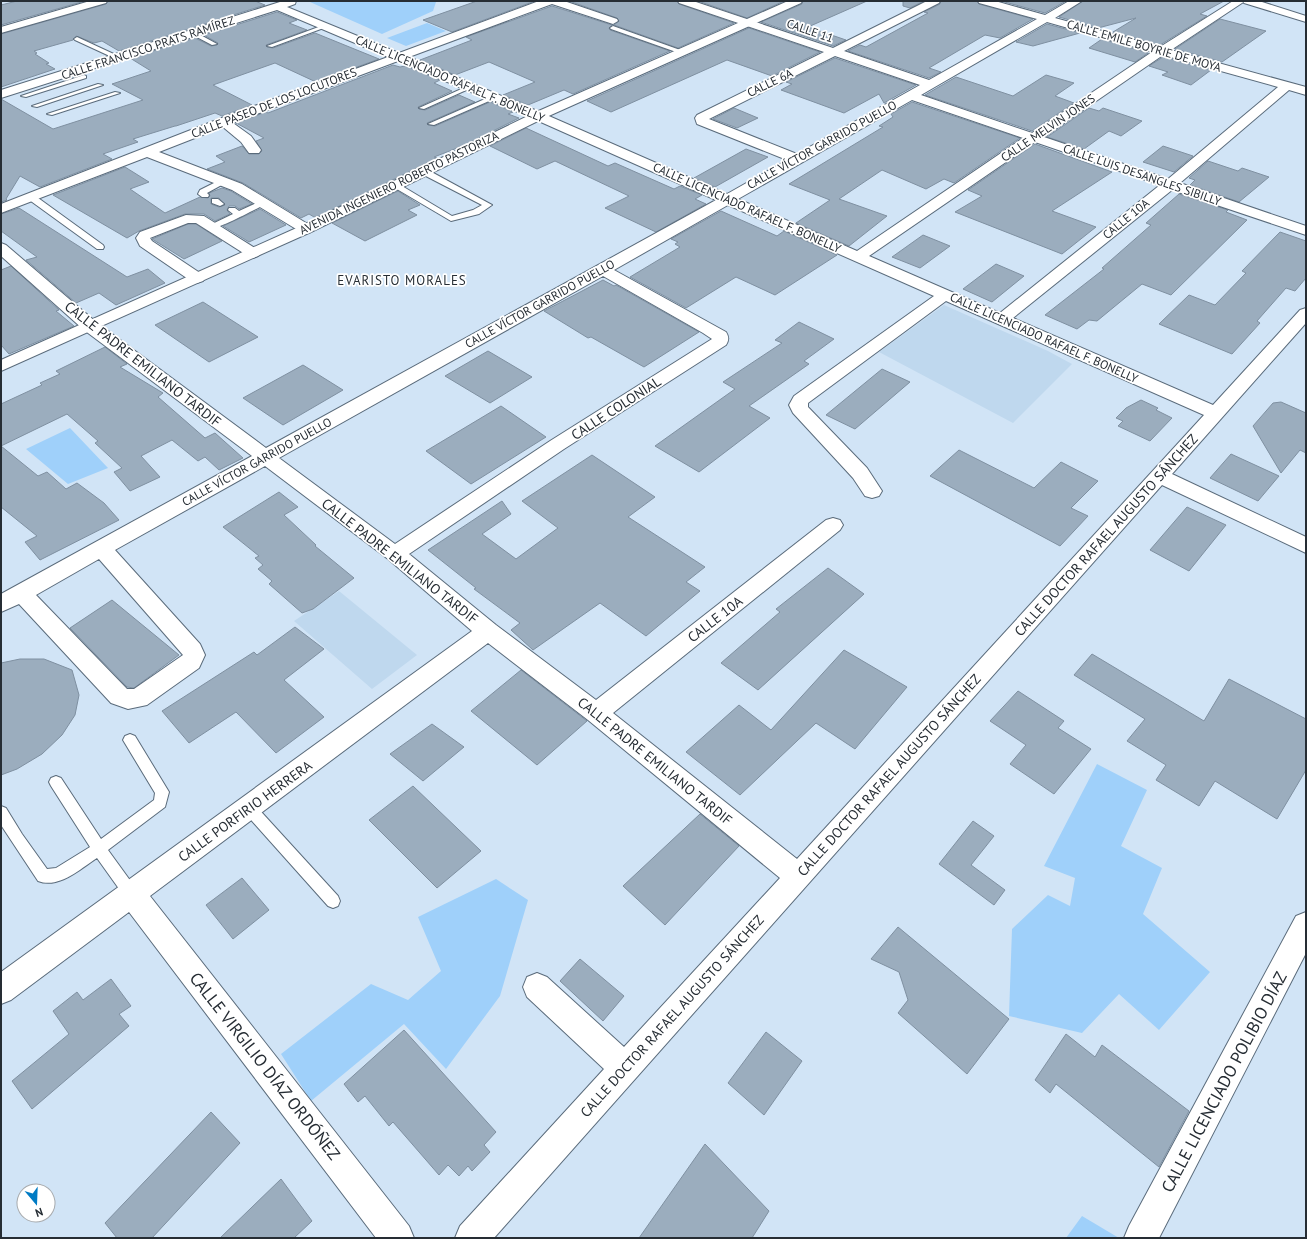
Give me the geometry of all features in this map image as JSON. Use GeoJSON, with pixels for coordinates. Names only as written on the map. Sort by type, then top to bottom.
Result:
{"type":"FeatureCollection","features":[{"type":"Feature","properties":{"kind":"street"},"geometry":{"type":"LineString","coordinates":[[1,30],[102,1]]}},
{"type":"Feature","properties":{"kind":"street","name":"CALLE FRANCISCO PRATS RAMÍREZ"},"geometry":{"type":"LineString","coordinates":[[1,94],[46,84],[116,58],[294,1]]}},
{"type":"Feature","properties":{"kind":"street","name":"CALLE PASEO DE LOS LOCUTORES"},"geometry":{"type":"LineString","coordinates":[[1,209],[224,122],[549,1]]}},
{"type":"Feature","properties":{"kind":"street"},"geometry":{"type":"LineString","coordinates":[[554,1],[613,24]]}},
{"type":"Feature","properties":{"kind":"street","name":"CALLE 11"},"geometry":{"type":"LineString","coordinates":[[683,1],[833,53],[930,84]]}},
{"type":"Feature","properties":{"kind":"street","name":"AVENIDA INGENIERO ROBERTO PASTORIZA"},"geometry":{"type":"LineString","coordinates":[[1,366],[306,229],[538,116],[797,1]]}},
{"type":"Feature","properties":{"kind":"street","name":"CALLE 6A"},"geometry":{"type":"LineString","coordinates":[[797,159],[702,121],[701,118],[935,1]]}},
{"type":"Feature","properties":{"kind":"street","name":"CALLE EMILE BOYRIE DE MOYA"},"geometry":{"type":"LineString","coordinates":[[983,1],[1306,91]]}},
{"type":"Feature","properties":{"kind":"street","name":"CALLE VÍCTOR GARRIDO PUELLO"},"geometry":{"type":"LineString","coordinates":[[8,596],[101,548],[603,270],[1077,1]]}},
{"type":"Feature","properties":{"kind":"street","name":"CALLE MELVIN JONES"},"geometry":{"type":"LineString","coordinates":[[858,258],[1161,51],[1240,1]]}},
{"type":"Feature","properties":{"kind":"street"},"geometry":{"type":"LineString","coordinates":[[1248,1],[1305,17]]}},
{"type":"Feature","properties":{"kind":"street","name":"CALLE LICENCIADO RAFAEL F. BONELLY"},"geometry":{"type":"LineString","coordinates":[[277,6],[399,56],[538,116],[858,258],[1216,413]]}},
{"type":"Feature","properties":{"kind":"street","name":"CALLE 10A"},"geometry":{"type":"LineString","coordinates":[[1001,320],[1170,184],[1287,86]]}},
{"type":"Feature","properties":{"kind":"street","name":"CALLE LUIS DESANGLES SIBILLY"},"geometry":{"type":"LineString","coordinates":[[910,95],[1306,231]]}},
{"type":"Feature","properties":{"kind":"street"},"geometry":{"type":"LineString","coordinates":[[224,122],[246,139],[254,150]]}},
{"type":"Feature","properties":{"kind":"street"},"geometry":{"type":"LineString","coordinates":[[147,152],[237,187],[306,229]]}},
{"type":"Feature","properties":{"kind":"street"},"geometry":{"type":"LineString","coordinates":[[197,278],[145,243],[143,238],[145,235],[186,219],[199,219],[253,253]]}},
{"type":"Feature","properties":{"kind":"street","name":"CALLE PADRE EMILIANO TARDIF"},"geometry":{"type":"LineString","coordinates":[[1,248],[90,326],[395,554],[488,631],[596,713],[798,876]]}},
{"type":"Feature","properties":{"kind":"street","name":"CALLE COLONIAL"},"geometry":{"type":"LineString","coordinates":[[395,554],[557,445],[720,341],[720,336],[709,329],[603,270]]}},
{"type":"Feature","properties":{"kind":"street"},"geometry":{"type":"LineString","coordinates":[[872,491],[860,474],[798,409],[798,405],[800,400],[945,295]]}},
{"type":"Feature","properties":{"kind":"street","name":"CALLE DOCTOR RAFAEL AUGUSTO SÁNCHEZ"},"geometry":{"type":"LineString","coordinates":[[472,1238],[1306,313]]}},
{"type":"Feature","properties":{"kind":"street"},"geometry":{"type":"LineString","coordinates":[[1159,476],[1306,546]]}},
{"type":"Feature","properties":{"kind":"street","name":"CALLE 10A"},"geometry":{"type":"LineString","coordinates":[[596,713],[833,525]]}},
{"type":"Feature","properties":{"kind":"street"},"geometry":{"type":"LineString","coordinates":[[8,596],[119,696],[128,699],[139,698],[191,662],[194,655],[192,650],[101,548]]}},
{"type":"Feature","properties":{"kind":"street","name":"CALLE PORFIRIO HERRERA"},"geometry":{"type":"LineString","coordinates":[[1,990],[132,895],[488,631]]}},
{"type":"Feature","properties":{"kind":"street","name":"CALLE VIRGILIO DÍAZ ORDÓÑEZ"},"geometry":{"type":"LineString","coordinates":[[132,895],[397,1238]]}},
{"type":"Feature","properties":{"kind":"street","name":"CALLE LICENCIADO POLIBIO DÍAZ"},"geometry":{"type":"LineString","coordinates":[[1141,1238],[1306,926]]}},
{"type":"Feature","properties":{"kind":"street"},"geometry":{"type":"LineString","coordinates":[[537,987],[625,1068]]}},
{"type":"Feature","properties":{"kind":"lane"},"geometry":{"type":"LineString","coordinates":[[613,24],[680,52]]}},
{"type":"Feature","properties":{"kind":"lane"},"geometry":{"type":"LineString","coordinates":[[270,46],[326,26]]}},
{"type":"Feature","properties":{"kind":"lane"},"geometry":{"type":"LineString","coordinates":[[192,33],[214,44]]}},
{"type":"Feature","properties":{"kind":"lane"},"geometry":{"type":"LineString","coordinates":[[77,39],[116,58]]}},
{"type":"Feature","properties":{"kind":"lane"},"geometry":{"type":"LineString","coordinates":[[24,96],[46,84],[84,77]]}},
{"type":"Feature","properties":{"kind":"lane"},"geometry":{"type":"LineString","coordinates":[[46,84],[90,107]]}},
{"type":"Feature","properties":{"kind":"lane"},"geometry":{"type":"LineString","coordinates":[[35,106],[100,85]]}},
{"type":"Feature","properties":{"kind":"lane"},"geometry":{"type":"LineString","coordinates":[[422,108],[470,87]]}},
{"type":"Feature","properties":{"kind":"lane"},"geometry":{"type":"LineString","coordinates":[[50,114],[117,93]]}},
{"type":"Feature","properties":{"kind":"lane"},"geometry":{"type":"LineString","coordinates":[[432,124],[494,97]]}},
{"type":"Feature","properties":{"kind":"lane"},"geometry":{"type":"LineString","coordinates":[[394,185],[452,219],[476,212],[488,205],[423,171]]}},
{"type":"Feature","properties":{"kind":"lane"},"geometry":{"type":"LineString","coordinates":[[205,195],[202,194],[203,192],[223,182]]}},
{"type":"Feature","properties":{"kind":"lane"},"geometry":{"type":"LineString","coordinates":[[31,197],[100,247]]}},
{"type":"Feature","properties":{"kind":"lane"},"geometry":{"type":"LineString","coordinates":[[210,227],[235,212],[263,202]]}},
{"type":"Feature","properties":{"kind":"lane"},"geometry":{"type":"LineString","coordinates":[[1,812],[42,876],[58,875],[99,849],[160,803],[162,792],[130,740]]}},
{"type":"Feature","properties":{"kind":"lane"},"geometry":{"type":"LineString","coordinates":[[56,782],[99,849],[132,895]]}},
{"type":"Feature","properties":{"kind":"lane"},"geometry":{"type":"LineString","coordinates":[[249,808],[333,901]]}},
{"type":"Feature","properties":{"kind":"shaded area"},"geometry":{"type":"Polygon","coordinates":[[[310,2],[436,2],[433,11],[382,34],[310,2]]]}},
{"type":"Feature","properties":{"kind":"shaded area"},"geometry":{"type":"Polygon","coordinates":[[[427,23],[446,31],[406,46],[387,38],[427,23]]]}},
{"type":"Feature","properties":{"kind":"shaded area"},"geometry":{"type":"Polygon","coordinates":[[[944,305],[1048,351],[1072,364],[1013,423],[879,352],[944,305]]]}},
{"type":"Feature","properties":{"kind":"shaded area"},"geometry":{"type":"Polygon","coordinates":[[[70,428],[108,468],[68,484],[26,449],[70,428]]]}},
{"type":"Feature","properties":{"kind":"shaded area"},"geometry":{"type":"Polygon","coordinates":[[[339,591],[417,655],[372,689],[294,621],[339,591]]]}},
{"type":"Feature","properties":{"kind":"shaded area"},"geometry":{"type":"Polygon","coordinates":[[[1097,764],[1147,790],[1121,846],[1162,868],[1143,914],[1210,972],[1159,1030],[1119,994],[1082,1033],[1009,1016],[1012,929],[1048,895],[1070,906],[1075,878],[1044,866],[1097,764]]]}},
{"type":"Feature","properties":{"kind":"shaded area"},"geometry":{"type":"Polygon","coordinates":[[[496,879],[528,900],[500,996],[446,1069],[404,1024],[311,1101],[281,1054],[371,984],[408,1000],[441,971],[418,917],[496,879]]]}},
{"type":"Feature","properties":{"kind":"shaded area"},"geometry":{"type":"Polygon","coordinates":[[[1082,1216],[1119,1238],[1066,1238],[1082,1216]]]}},
{"type":"Feature","properties":{"kind":"building"},"geometry":{"type":"Polygon","coordinates":[[[17,1],[85,1],[1,25],[1,5],[17,1]]]}},
{"type":"Feature","properties":{"kind":"building"},"geometry":{"type":"Polygon","coordinates":[[[108,1],[255,1],[265,5],[119,51],[102,41],[94,43],[76,36],[73,40],[34,51],[37,53],[35,54],[49,63],[46,64],[55,69],[1,87],[1,34],[106,4],[108,1]]]}},
{"type":"Feature","properties":{"kind":"building"},"geometry":{"type":"Polygon","coordinates":[[[477,1],[535,1],[452,32],[423,20],[477,1]]]}},
{"type":"Feature","properties":{"kind":"building"},"geometry":{"type":"Polygon","coordinates":[[[569,1],[677,1],[679,4],[734,23],[678,48],[614,25],[619,21],[617,18],[569,1]]]}},
{"type":"Feature","properties":{"kind":"building"},"geometry":{"type":"Polygon","coordinates":[[[698,1],[784,1],[747,18],[698,1]]]}},
{"type":"Feature","properties":{"kind":"building"},"geometry":{"type":"Polygon","coordinates":[[[803,1],[867,1],[808,27],[846,40],[833,46],[761,22],[802,4],[803,1]]]}},
{"type":"Feature","properties":{"kind":"building"},"geometry":{"type":"Polygon","coordinates":[[[903,1],[924,1],[910,8],[903,6],[903,1]]]}},
{"type":"Feature","properties":{"kind":"building"},"geometry":{"type":"Polygon","coordinates":[[[941,1],[977,1],[979,4],[1033,19],[1000,38],[985,35],[929,68],[941,72],[929,78],[848,51],[860,45],[866,47],[928,13],[924,12],[940,4],[941,1]]]}},
{"type":"Feature","properties":{"kind":"building"},"geometry":{"type":"Polygon","coordinates":[[[1001,1],[1066,1],[1045,13],[1001,1]]]}},
{"type":"Feature","properties":{"kind":"building"},"geometry":{"type":"Polygon","coordinates":[[[1083,1],[1224,1],[1200,14],[1207,16],[1160,45],[1113,32],[1136,18],[1098,28],[1059,17],[1083,1]]]}},
{"type":"Feature","properties":{"kind":"building"},"geometry":{"type":"Polygon","coordinates":[[[552,6],[612,25],[609,28],[610,30],[670,51],[573,94],[564,90],[528,105],[503,95],[535,82],[489,62],[455,75],[420,60],[472,40],[466,37],[552,6]]]}},
{"type":"Feature","properties":{"kind":"building"},"geometry":{"type":"Polygon","coordinates":[[[277,12],[297,20],[289,23],[307,30],[266,45],[267,47],[273,48],[315,33],[379,59],[316,82],[275,63],[213,85],[252,105],[222,116],[215,113],[133,139],[138,142],[103,154],[112,159],[40,187],[20,176],[6,199],[7,200],[1,202],[1,99],[53,129],[143,100],[112,84],[151,71],[130,58],[195,38],[211,46],[217,45],[218,43],[204,35],[277,12]]]}},
{"type":"Feature","properties":{"kind":"building"},"geometry":{"type":"Polygon","coordinates":[[[1220,19],[1266,31],[1222,62],[1175,49],[1220,19]]]}},
{"type":"Feature","properties":{"kind":"building"},"geometry":{"type":"Polygon","coordinates":[[[1047,24],[1080,33],[1033,46],[1016,42],[1047,24]]]}},
{"type":"Feature","properties":{"kind":"building"},"geometry":{"type":"Polygon","coordinates":[[[749,28],[820,52],[772,76],[727,60],[611,112],[587,101],[749,28]]]}},
{"type":"Feature","properties":{"kind":"building"},"geometry":{"type":"Polygon","coordinates":[[[1102,39],[1148,53],[1135,62],[1089,48],[1102,39]]]}},
{"type":"Feature","properties":{"kind":"building"},"geometry":{"type":"Polygon","coordinates":[[[1163,57],[1211,70],[1191,85],[1162,75],[1168,72],[1149,66],[1163,57]]]}},
{"type":"Feature","properties":{"kind":"building"},"geometry":{"type":"Polygon","coordinates":[[[835,58],[916,85],[884,103],[879,94],[844,113],[781,90],[792,84],[786,82],[835,58]]]}},
{"type":"Feature","properties":{"kind":"building"},"geometry":{"type":"Polygon","coordinates":[[[393,65],[400,67],[405,66],[440,80],[434,83],[452,91],[418,107],[419,109],[425,110],[459,95],[475,102],[427,123],[428,125],[435,126],[490,102],[513,112],[508,114],[519,118],[465,145],[434,157],[437,158],[319,216],[314,217],[309,214],[301,218],[243,183],[207,169],[225,162],[216,156],[242,146],[249,154],[259,154],[262,151],[256,141],[264,138],[236,123],[266,112],[268,113],[393,65]]]}},
{"type":"Feature","properties":{"kind":"building"},"geometry":{"type":"Polygon","coordinates":[[[1046,75],[1074,83],[1055,96],[1074,103],[1032,131],[925,95],[956,77],[1013,96],[1046,75]]]}},
{"type":"Feature","properties":{"kind":"building"},"geometry":{"type":"Polygon","coordinates":[[[912,102],[1020,138],[954,183],[944,179],[926,189],[882,170],[839,199],[887,216],[849,246],[796,223],[830,200],[789,184],[883,127],[879,126],[893,117],[891,114],[912,102]]]}},
{"type":"Feature","properties":{"kind":"building"},"geometry":{"type":"Polygon","coordinates":[[[734,108],[758,118],[737,128],[713,119],[734,108]]]}},
{"type":"Feature","properties":{"kind":"building"},"geometry":{"type":"Polygon","coordinates":[[[1089,108],[1099,111],[1103,108],[1142,121],[1121,136],[1109,131],[1084,149],[1047,137],[1089,108]]]}},
{"type":"Feature","properties":{"kind":"building"},"geometry":{"type":"Polygon","coordinates":[[[526,128],[608,166],[615,163],[674,189],[680,186],[702,195],[695,199],[706,204],[656,232],[605,208],[629,196],[555,161],[537,169],[490,146],[526,128]]]}},
{"type":"Feature","properties":{"kind":"building"},"geometry":{"type":"Polygon","coordinates":[[[1035,144],[1112,172],[1052,211],[1096,227],[1062,254],[955,212],[982,196],[968,190],[1035,144]]]}},
{"type":"Feature","properties":{"kind":"building"},"geometry":{"type":"Polygon","coordinates":[[[1163,146],[1193,156],[1174,172],[1143,162],[1163,146]]]}},
{"type":"Feature","properties":{"kind":"building"},"geometry":{"type":"Polygon","coordinates":[[[746,149],[768,157],[715,187],[694,178],[746,149]]]}},
{"type":"Feature","properties":{"kind":"building"},"geometry":{"type":"Polygon","coordinates":[[[1208,161],[1238,171],[1242,168],[1269,177],[1239,202],[1190,185],[1195,180],[1189,178],[1208,161]]]}},
{"type":"Feature","properties":{"kind":"building"},"geometry":{"type":"Polygon","coordinates":[[[125,167],[149,182],[130,189],[165,213],[200,197],[208,198],[210,196],[209,193],[222,188],[231,191],[252,204],[239,209],[235,206],[229,206],[227,210],[230,214],[215,221],[204,214],[185,214],[139,231],[127,238],[53,195],[125,167]],[[211,198],[211,204],[219,207],[225,205],[219,198],[211,198]]]}},
{"type":"Feature","properties":{"kind":"building"},"geometry":{"type":"Polygon","coordinates":[[[398,191],[420,205],[408,210],[417,215],[365,241],[332,223],[398,191]]]}},
{"type":"Feature","properties":{"kind":"building"},"geometry":{"type":"Polygon","coordinates":[[[1179,194],[1228,210],[1226,212],[1247,220],[1171,295],[1142,284],[1097,321],[1089,320],[1077,329],[1045,315],[1104,269],[1102,268],[1151,225],[1146,223],[1179,194]]]}},
{"type":"Feature","properties":{"kind":"building"},"geometry":{"type":"Polygon","coordinates":[[[19,208],[127,277],[148,269],[165,283],[116,305],[99,293],[76,303],[26,260],[37,257],[1,231],[1,214],[19,208]]]}},
{"type":"Feature","properties":{"kind":"building"},"geometry":{"type":"Polygon","coordinates":[[[260,209],[286,225],[249,242],[223,226],[260,209]]]}},
{"type":"Feature","properties":{"kind":"building"},"geometry":{"type":"Polygon","coordinates":[[[721,211],[777,236],[784,231],[837,255],[775,295],[736,277],[686,308],[630,277],[680,247],[675,244],[678,242],[671,239],[721,211]]]}},
{"type":"Feature","properties":{"kind":"building"},"geometry":{"type":"Polygon","coordinates":[[[188,224],[196,224],[222,241],[184,259],[152,239],[188,224]]]}},
{"type":"Feature","properties":{"kind":"building"},"geometry":{"type":"Polygon","coordinates":[[[1280,232],[1306,241],[1306,278],[1295,291],[1286,288],[1257,321],[1260,323],[1232,354],[1159,324],[1189,295],[1215,305],[1246,273],[1242,271],[1280,232]]]}},
{"type":"Feature","properties":{"kind":"building"},"geometry":{"type":"Polygon","coordinates":[[[923,235],[950,246],[920,268],[892,257],[923,235]]]}},
{"type":"Feature","properties":{"kind":"building"},"geometry":{"type":"Polygon","coordinates":[[[996,264],[1024,276],[992,302],[963,289],[996,264]]]}},
{"type":"Feature","properties":{"kind":"building"},"geometry":{"type":"Polygon","coordinates":[[[11,266],[59,310],[56,311],[74,326],[9,354],[1,345],[1,270],[11,266]]]}},
{"type":"Feature","properties":{"kind":"building"},"geometry":{"type":"Polygon","coordinates":[[[603,280],[614,286],[616,285],[699,332],[644,367],[591,337],[588,338],[544,311],[603,280]]]}},
{"type":"Feature","properties":{"kind":"building"},"geometry":{"type":"Polygon","coordinates":[[[203,302],[258,337],[209,362],[155,325],[203,302]]]}},
{"type":"Feature","properties":{"kind":"building"},"geometry":{"type":"Polygon","coordinates":[[[799,322],[834,339],[804,361],[809,364],[749,406],[770,418],[699,472],[655,446],[735,389],[723,382],[782,343],[775,340],[799,322]]]}},
{"type":"Feature","properties":{"kind":"building"},"geometry":{"type":"Polygon","coordinates":[[[105,347],[127,364],[120,367],[163,393],[158,397],[205,438],[215,433],[243,458],[219,470],[205,457],[198,461],[172,440],[141,456],[160,477],[130,491],[114,472],[122,468],[95,443],[98,441],[67,414],[1,446],[1,404],[42,385],[40,383],[60,374],[56,371],[105,347]]]}},
{"type":"Feature","properties":{"kind":"building"},"geometry":{"type":"Polygon","coordinates":[[[488,351],[532,377],[490,403],[445,376],[488,351]]]}},
{"type":"Feature","properties":{"kind":"building"},"geometry":{"type":"Polygon","coordinates":[[[303,365],[343,390],[283,425],[243,398],[303,365]]]}},
{"type":"Feature","properties":{"kind":"building"},"geometry":{"type":"Polygon","coordinates":[[[882,369],[910,382],[855,429],[826,415],[882,369]]]}},
{"type":"Feature","properties":{"kind":"building"},"geometry":{"type":"Polygon","coordinates":[[[1141,400],[1158,408],[1156,410],[1172,418],[1150,441],[1118,426],[1123,421],[1116,418],[1126,408],[1141,400]]]}},
{"type":"Feature","properties":{"kind":"building"},"geometry":{"type":"Polygon","coordinates":[[[1281,402],[1306,413],[1306,453],[1300,450],[1281,473],[1253,426],[1273,403],[1281,402]]]}},
{"type":"Feature","properties":{"kind":"building"},"geometry":{"type":"Polygon","coordinates":[[[501,406],[546,437],[471,484],[426,451],[501,406]]]}},
{"type":"Feature","properties":{"kind":"building"},"geometry":{"type":"Polygon","coordinates":[[[1,446],[38,476],[47,472],[66,489],[77,483],[104,503],[119,520],[40,560],[25,542],[37,536],[1,507],[1,446]]]}},
{"type":"Feature","properties":{"kind":"building"},"geometry":{"type":"Polygon","coordinates":[[[959,450],[1034,488],[1061,462],[1098,481],[1071,508],[1088,516],[1060,546],[930,476],[959,450]]]}},
{"type":"Feature","properties":{"kind":"building"},"geometry":{"type":"Polygon","coordinates":[[[1231,454],[1279,476],[1258,501],[1210,478],[1231,454]]]}},
{"type":"Feature","properties":{"kind":"building"},"geometry":{"type":"Polygon","coordinates":[[[592,455],[655,497],[628,517],[705,567],[686,582],[700,591],[646,636],[600,603],[533,650],[511,630],[520,623],[474,589],[476,588],[428,550],[502,501],[511,514],[482,534],[516,559],[558,528],[522,501],[592,455]]]}},
{"type":"Feature","properties":{"kind":"building"},"geometry":{"type":"Polygon","coordinates":[[[279,492],[298,507],[284,515],[316,545],[315,546],[354,578],[313,609],[302,613],[269,584],[272,581],[258,569],[263,565],[255,558],[259,556],[223,527],[279,492]]]}},
{"type":"Feature","properties":{"kind":"building"},"geometry":{"type":"Polygon","coordinates":[[[1187,507],[1226,525],[1189,571],[1150,550],[1187,507]]]}},
{"type":"Feature","properties":{"kind":"building"},"geometry":{"type":"Polygon","coordinates":[[[828,568],[864,594],[758,690],[721,663],[780,612],[776,609],[828,568]]]}},
{"type":"Feature","properties":{"kind":"building"},"geometry":{"type":"Polygon","coordinates":[[[112,600],[179,655],[134,688],[127,687],[70,628],[112,600]]]}},
{"type":"Feature","properties":{"kind":"building"},"geometry":{"type":"Polygon","coordinates":[[[295,627],[324,649],[284,680],[324,717],[276,753],[236,712],[189,743],[162,711],[254,652],[257,655],[295,627]]]}},
{"type":"Feature","properties":{"kind":"building"},"geometry":{"type":"Polygon","coordinates":[[[844,650],[907,687],[855,749],[816,723],[740,795],[686,752],[739,705],[771,730],[844,650]]]}},
{"type":"Feature","properties":{"kind":"building"},"geometry":{"type":"Polygon","coordinates":[[[1092,654],[1204,721],[1229,679],[1306,719],[1306,770],[1277,819],[1215,781],[1199,806],[1156,780],[1166,765],[1127,741],[1145,719],[1074,675],[1092,654]]]}},
{"type":"Feature","properties":{"kind":"building"},"geometry":{"type":"Polygon","coordinates":[[[20,659],[44,659],[72,670],[79,695],[75,715],[62,735],[42,754],[17,769],[1,775],[1,663],[20,659]]]}},
{"type":"Feature","properties":{"kind":"building"},"geometry":{"type":"Polygon","coordinates":[[[521,670],[587,721],[537,765],[471,711],[521,670]]]}},
{"type":"Feature","properties":{"kind":"building"},"geometry":{"type":"Polygon","coordinates":[[[1018,691],[1064,721],[1058,728],[1091,749],[1054,794],[1010,764],[1026,745],[990,721],[1018,691]]]}},
{"type":"Feature","properties":{"kind":"building"},"geometry":{"type":"Polygon","coordinates":[[[432,724],[464,747],[423,781],[390,754],[432,724]]]}},
{"type":"Feature","properties":{"kind":"building"},"geometry":{"type":"Polygon","coordinates":[[[413,786],[481,851],[437,888],[369,820],[413,786]]]}},
{"type":"Feature","properties":{"kind":"building"},"geometry":{"type":"Polygon","coordinates":[[[700,814],[739,846],[665,925],[623,886],[700,814]]]}},
{"type":"Feature","properties":{"kind":"building"},"geometry":{"type":"Polygon","coordinates":[[[973,821],[994,836],[971,865],[1005,890],[994,905],[939,864],[973,821]]]}},
{"type":"Feature","properties":{"kind":"building"},"geometry":{"type":"Polygon","coordinates":[[[242,878],[269,910],[233,939],[206,905],[242,878]]]}},
{"type":"Feature","properties":{"kind":"building"},"geometry":{"type":"Polygon","coordinates":[[[898,927],[1009,1019],[967,1074],[898,1013],[908,1000],[899,972],[871,959],[898,927]]]}},
{"type":"Feature","properties":{"kind":"building"},"geometry":{"type":"Polygon","coordinates":[[[580,959],[624,996],[603,1021],[560,981],[580,959]]]}},
{"type":"Feature","properties":{"kind":"building"},"geometry":{"type":"Polygon","coordinates":[[[111,979],[131,1006],[119,1014],[129,1026],[32,1109],[12,1081],[69,1034],[53,1011],[77,992],[83,1000],[111,979]]]}},
{"type":"Feature","properties":{"kind":"building"},"geometry":{"type":"Polygon","coordinates":[[[404,1030],[496,1132],[484,1145],[490,1152],[472,1171],[468,1166],[459,1176],[448,1165],[439,1175],[393,1122],[389,1126],[365,1096],[358,1102],[344,1084],[404,1030]]]}},
{"type":"Feature","properties":{"kind":"building"},"geometry":{"type":"Polygon","coordinates":[[[766,1032],[802,1061],[764,1115],[728,1083],[766,1032]]]}},
{"type":"Feature","properties":{"kind":"building"},"geometry":{"type":"Polygon","coordinates":[[[1066,1034],[1095,1057],[1102,1045],[1189,1111],[1159,1167],[1056,1084],[1050,1093],[1035,1080],[1066,1034]]]}},
{"type":"Feature","properties":{"kind":"building"},"geometry":{"type":"Polygon","coordinates":[[[211,1112],[240,1143],[152,1238],[117,1238],[105,1223],[211,1112]]]}},
{"type":"Feature","properties":{"kind":"building"},"geometry":{"type":"Polygon","coordinates":[[[705,1144],[769,1211],[752,1238],[639,1238],[705,1144]]]}},
{"type":"Feature","properties":{"kind":"building"},"geometry":{"type":"Polygon","coordinates":[[[281,1179],[312,1221],[294,1238],[220,1238],[281,1179]]]}},
{"type":"Feature","properties":{"kind":"district","name":"EVARISTO MORALES"},"geometry":{"type":"Point","coordinates":[402,280]}}]}
